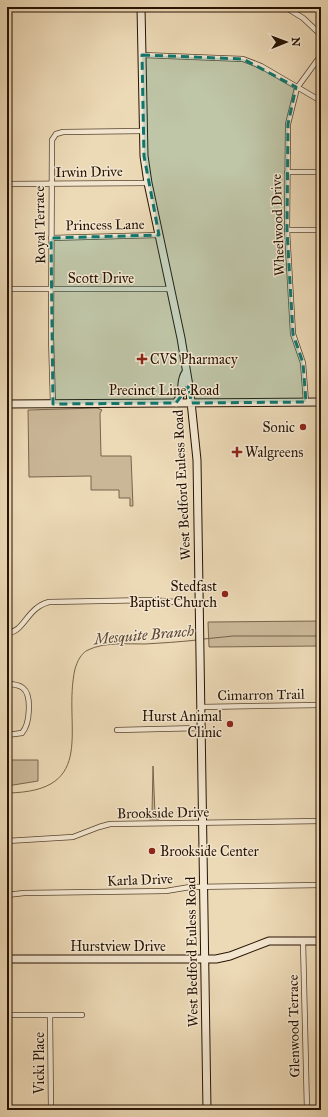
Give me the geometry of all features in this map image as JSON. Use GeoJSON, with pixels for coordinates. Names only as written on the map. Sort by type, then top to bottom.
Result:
{"type":"FeatureCollection","features":[{"type":"Feature","properties":{"kind":"main road","name":"West Bedford Euless Road"},"geometry":{"type":"LineString","coordinates":[[142,7],[143,131],[148,182],[171,289],[186,372],[191,403],[197,466],[207,1110]]}},
{"type":"Feature","properties":{"kind":"main road"},"geometry":{"type":"LineString","coordinates":[[176,403],[182,395],[182,378],[186,372]]}},
{"type":"Feature","properties":{"kind":"main road","name":"Precinct Line Road"},"geometry":{"type":"LineString","coordinates":[[7,404],[321,402]]}},
{"type":"Feature","properties":{"kind":"main road","name":"Hurstview Drive"},"geometry":{"type":"LineString","coordinates":[[7,959],[205,958],[230,956],[269,941],[321,940]]}},
{"type":"Feature","properties":{"kind":"street"},"geometry":{"type":"LineString","coordinates":[[285,7],[303,18],[321,35]]}},
{"type":"Feature","properties":{"kind":"street"},"geometry":{"type":"LineString","coordinates":[[142,55],[243,59],[260,66],[321,101]]}},
{"type":"Feature","properties":{"kind":"street","name":"Wheelwood Drive"},"geometry":{"type":"LineString","coordinates":[[306,402],[303,363],[293,334],[287,230],[288,124],[297,88],[321,55]]}},
{"type":"Feature","properties":{"kind":"street","name":"Royal Terrace"},"geometry":{"type":"LineString","coordinates":[[53,404],[51,144],[56,134],[63,132],[143,131]]}},
{"type":"Feature","properties":{"kind":"street"},"geometry":{"type":"LineString","coordinates":[[287,172],[321,172]]}},
{"type":"Feature","properties":{"kind":"street","name":"Irwin Drive"},"geometry":{"type":"LineString","coordinates":[[7,184],[148,182]]}},
{"type":"Feature","properties":{"kind":"street"},"geometry":{"type":"LineString","coordinates":[[287,230],[321,230]]}},
{"type":"Feature","properties":{"kind":"street","name":"Princess Lane"},"geometry":{"type":"LineString","coordinates":[[52,238],[159,235]]}},
{"type":"Feature","properties":{"kind":"street","name":"Scott Drive"},"geometry":{"type":"LineString","coordinates":[[7,289],[171,289]]}},
{"type":"Feature","properties":{"kind":"street"},"geometry":{"type":"LineString","coordinates":[[7,633],[18,629],[36,606],[49,602],[152,600],[199,604]]}},
{"type":"Feature","properties":{"kind":"street"},"geometry":{"type":"LineString","coordinates":[[7,684],[22,687],[27,692],[28,710],[26,728],[22,733],[17,735],[7,735]]}},
{"type":"Feature","properties":{"kind":"street","name":"Cimarron Trail"},"geometry":{"type":"LineString","coordinates":[[201,707],[321,705]]}},
{"type":"Feature","properties":{"kind":"street"},"geometry":{"type":"LineString","coordinates":[[117,730],[201,728]]}},
{"type":"Feature","properties":{"kind":"street","name":"Brookside Drive"},"geometry":{"type":"LineString","coordinates":[[7,841],[73,836],[98,826],[110,824],[321,821]]}},
{"type":"Feature","properties":{"kind":"street","name":"Karla Drive"},"geometry":{"type":"LineString","coordinates":[[7,895],[24,893],[164,892],[204,887],[321,885]]}},
{"type":"Feature","properties":{"kind":"street","name":"Glenwood Terrace"},"geometry":{"type":"LineString","coordinates":[[303,941],[307,1110]]}},
{"type":"Feature","properties":{"kind":"street"},"geometry":{"type":"LineString","coordinates":[[7,1015],[82,1015]]}},
{"type":"Feature","properties":{"kind":"street","name":"Vicki Place"},"geometry":{"type":"LineString","coordinates":[[50,1015],[51,1110]]}},
{"type":"Feature","properties":{"kind":"highlighted area"},"geometry":{"type":"Polygon","coordinates":[[[142,55],[243,59],[296,87],[288,124],[287,230],[293,334],[303,363],[306,402],[191,403],[189,386],[176,403],[53,404],[51,238],[159,235],[144,156],[142,55]]]}},
{"type":"Feature","properties":{"kind":"shaded area"},"geometry":{"type":"Polygon","coordinates":[[[97,408],[102,410],[100,413],[101,456],[131,456],[133,506],[130,506],[130,498],[119,498],[119,490],[91,490],[91,476],[29,477],[28,410],[97,408]]]}},
{"type":"Feature","properties":{"kind":"shaded area"},"geometry":{"type":"Polygon","coordinates":[[[321,621],[321,646],[209,647],[208,622],[321,621]]]}},
{"type":"Feature","properties":{"kind":"shaded area"},"geometry":{"type":"Polygon","coordinates":[[[7,760],[38,760],[38,781],[7,786],[7,760]]]}},
{"type":"Feature","properties":{"kind":"shaded area"},"geometry":{"type":"Polygon","coordinates":[[[153,766],[155,814],[158,815],[159,819],[149,819],[149,815],[152,814],[153,766]]]}},
{"type":"Feature","properties":{"kind":"waterway","name":"Mesquite Branch"},"geometry":{"type":"LineString","coordinates":[[204,639],[233,636],[321,636]]}},
{"type":"Feature","properties":{"kind":"waterway","name":"Mesquite Branch"},"geometry":{"type":"LineString","coordinates":[[7,793],[36,790],[55,781],[66,768],[71,752],[72,691],[75,669],[83,653],[94,647],[108,645],[197,640]]}},
{"type":"Feature","properties":{"kind":"place","name":"CVS Pharmacy"},"geometry":{"type":"Point","coordinates":[142,359]}},
{"type":"Feature","properties":{"kind":"place","name":"Sonic"},"geometry":{"type":"Point","coordinates":[303,427]}},
{"type":"Feature","properties":{"kind":"place","name":"Walgreens"},"geometry":{"type":"Point","coordinates":[237,452]}},
{"type":"Feature","properties":{"kind":"place","name":"Stedfast Baptist Church"},"geometry":{"type":"Point","coordinates":[225,594]}},
{"type":"Feature","properties":{"kind":"place","name":"Hurst Animal Clinic"},"geometry":{"type":"Point","coordinates":[230,724]}},
{"type":"Feature","properties":{"kind":"place","name":"Brookside Center"},"geometry":{"type":"Point","coordinates":[152,851]}}]}
